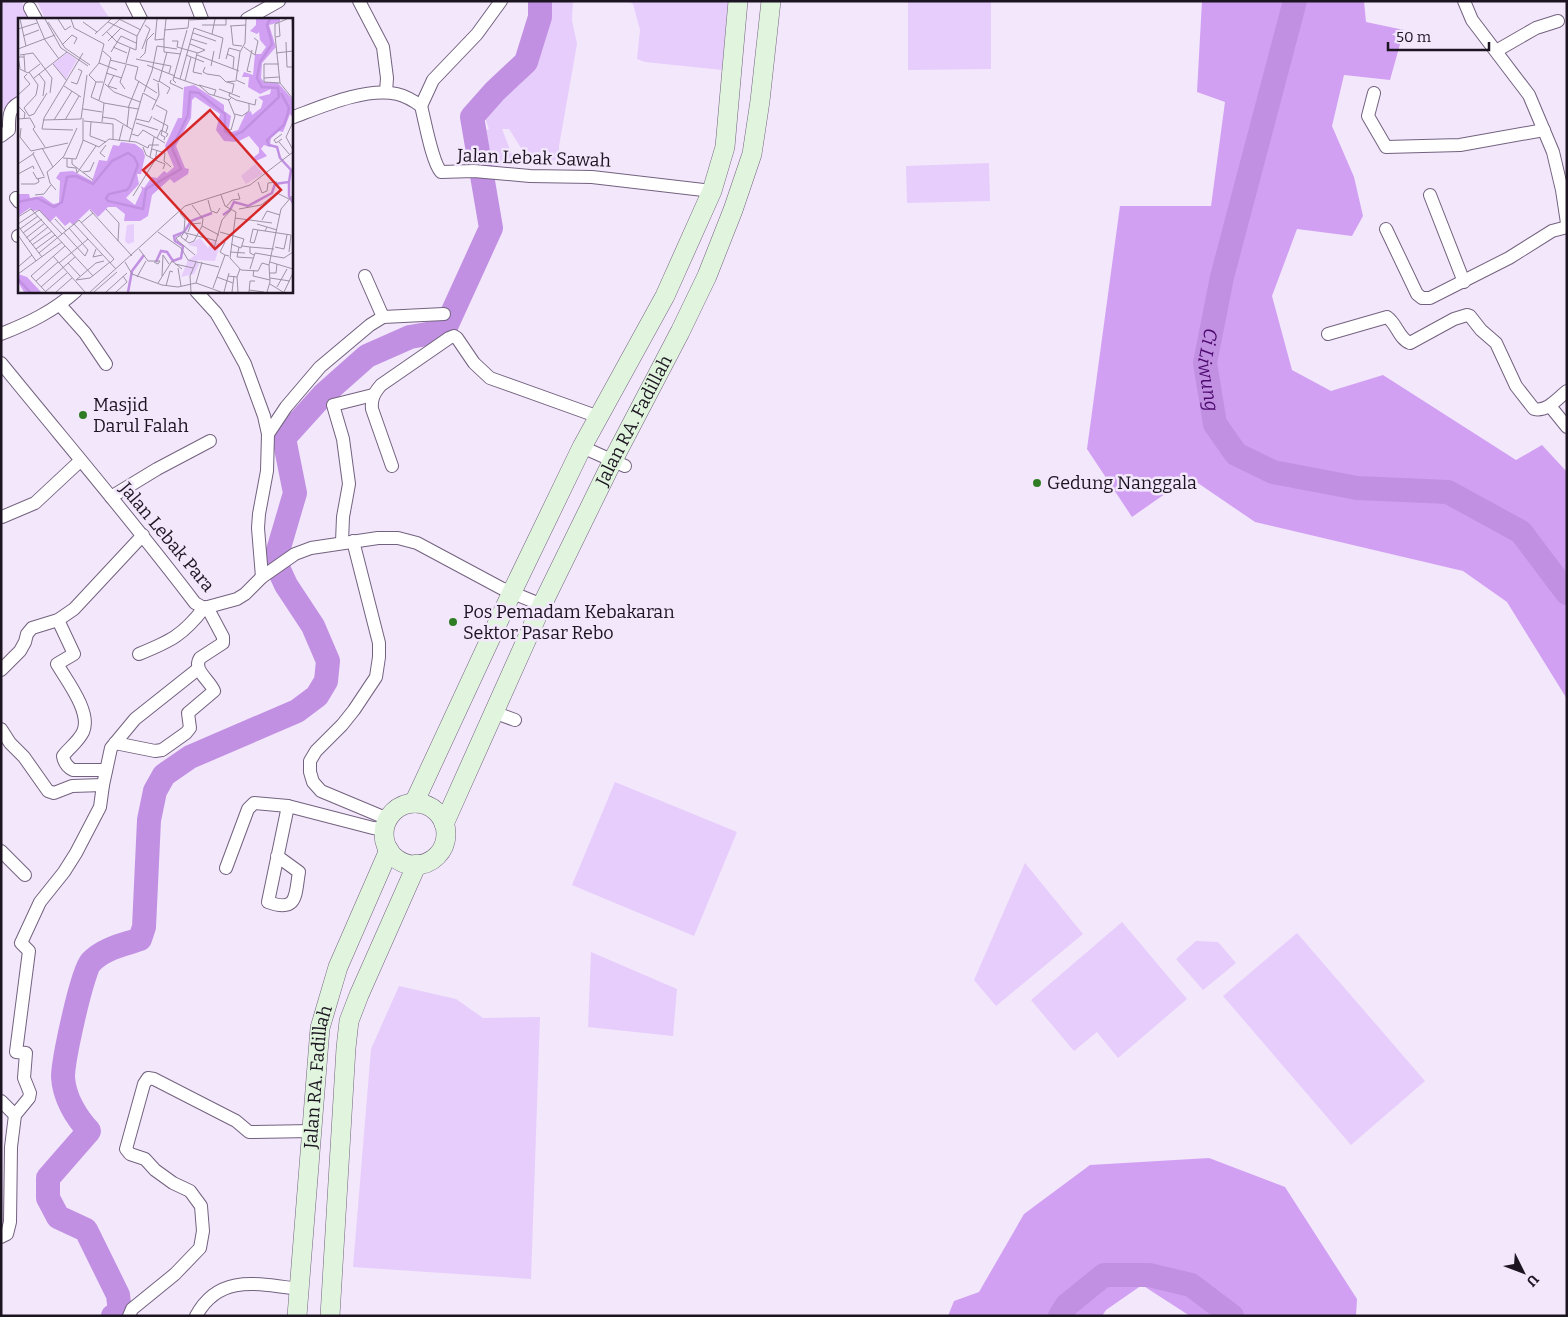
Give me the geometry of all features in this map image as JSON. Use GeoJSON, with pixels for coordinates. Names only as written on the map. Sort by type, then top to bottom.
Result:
{"type":"FeatureCollection","features":[{"type":"Feature","properties":{"kind":"main road","name":"Jalan RA. Fadillah"},"geometry":{"type":"LineString","coordinates":[[414,803],[582,447],[665,296],[712,191],[725,147],[738,1]]}},
{"type":"Feature","properties":{"kind":"main road","name":"Jalan RA. Fadillah"},"geometry":{"type":"LineString","coordinates":[[444,824],[542,605],[619,463],[652,388],[707,276],[752,154],[771,1]]}},
{"type":"Feature","properties":{"kind":"main road"},"geometry":{"type":"LineString","coordinates":[[414,803],[424,804],[440,816],[444,824],[445,838],[439,853],[425,863],[409,864],[401,861],[389,850],[386,843],[386,824],[402,806],[414,803]]}},
{"type":"Feature","properties":{"kind":"main road","name":"Jalan RA. Fadillah"},"geometry":{"type":"LineString","coordinates":[[297,1316],[318,1045],[325,1006],[338,967],[389,850]]}},
{"type":"Feature","properties":{"kind":"main road","name":"Jalan RA. Fadillah"},"geometry":{"type":"LineString","coordinates":[[330,1316],[349,1021],[417,864]]}},
{"type":"Feature","properties":{"kind":"main road"},"geometry":{"type":"LineString","coordinates":[[302,1259],[333,1259]]}},
{"type":"Feature","properties":{"kind":"street"},"geometry":{"type":"LineString","coordinates":[[132,1],[140,18]]}},
{"type":"Feature","properties":{"kind":"street"},"geometry":{"type":"LineString","coordinates":[[195,1],[202,18]]}},
{"type":"Feature","properties":{"kind":"street"},"geometry":{"type":"LineString","coordinates":[[249,18],[279,1]]}},
{"type":"Feature","properties":{"kind":"street"},"geometry":{"type":"LineString","coordinates":[[359,1],[383,47],[388,78],[386,92]]}},
{"type":"Feature","properties":{"kind":"street"},"geometry":{"type":"LineString","coordinates":[[292,118],[357,96],[386,92],[409,98],[421,106],[433,80],[477,34],[501,1]]}},
{"type":"Feature","properties":{"kind":"street"},"geometry":{"type":"LineString","coordinates":[[1386,229],[1417,294],[1422,298],[1430,298],[1464,282],[1509,258],[1552,231],[1567,225],[1562,190],[1553,152],[1529,94],[1472,20],[1464,1]]}},
{"type":"Feature","properties":{"kind":"street"},"geometry":{"type":"LineString","coordinates":[[1496,51],[1536,28],[1558,22]]}},
{"type":"Feature","properties":{"kind":"street"},"geometry":{"type":"LineString","coordinates":[[1374,93],[1368,116],[1386,147],[1460,145],[1544,130]]}},
{"type":"Feature","properties":{"kind":"street"},"geometry":{"type":"LineString","coordinates":[[1,136],[9,130],[9,114],[12,108],[18,105]]}},
{"type":"Feature","properties":{"kind":"street","name":"Jalan Lebak Sawah"},"geometry":{"type":"LineString","coordinates":[[421,106],[434,157],[441,172],[474,171],[530,176],[611,178],[712,191]]}},
{"type":"Feature","properties":{"kind":"street"},"geometry":{"type":"LineString","coordinates":[[1430,195],[1464,282]]}},
{"type":"Feature","properties":{"kind":"street"},"geometry":{"type":"LineString","coordinates":[[365,276],[383,318]]}},
{"type":"Feature","properties":{"kind":"street"},"geometry":{"type":"LineString","coordinates":[[1,334],[37,319],[60,305],[75,292]]}},
{"type":"Feature","properties":{"kind":"street"},"geometry":{"type":"LineString","coordinates":[[197,292],[221,320],[245,364],[264,416],[268,434],[267,471],[258,521],[262,576]]}},
{"type":"Feature","properties":{"kind":"street"},"geometry":{"type":"LineString","coordinates":[[60,305],[85,333],[106,364]]}},
{"type":"Feature","properties":{"kind":"street"},"geometry":{"type":"LineString","coordinates":[[268,434],[286,406],[320,367],[360,332],[383,318],[444,314]]}},
{"type":"Feature","properties":{"kind":"street"},"geometry":{"type":"LineString","coordinates":[[1328,334],[1387,318],[1393,321],[1405,340],[1410,343],[1454,319],[1467,315],[1496,343],[1516,386],[1534,409],[1543,410],[1567,391]]}},
{"type":"Feature","properties":{"kind":"street"},"geometry":{"type":"LineString","coordinates":[[392,466],[372,409],[371,400],[381,385],[454,336],[480,370],[490,378],[599,417]]}},
{"type":"Feature","properties":{"kind":"street","name":"Jalan Lebak Para"},"geometry":{"type":"LineString","coordinates":[[1,363],[143,535],[195,603],[205,608],[237,599],[273,568],[311,548],[378,538],[398,538],[417,543],[512,592],[542,605]]}},
{"type":"Feature","properties":{"kind":"street"},"geometry":{"type":"LineString","coordinates":[[374,395],[333,405],[343,439],[349,484],[343,517],[347,542],[379,643],[376,677],[342,725],[316,751],[310,761],[310,772],[313,782],[321,791],[386,824]]}},
{"type":"Feature","properties":{"kind":"street"},"geometry":{"type":"LineString","coordinates":[[1550,406],[1567,427]]}},
{"type":"Feature","properties":{"kind":"street"},"geometry":{"type":"LineString","coordinates":[[111,497],[157,469],[210,441]]}},
{"type":"Feature","properties":{"kind":"street"},"geometry":{"type":"LineString","coordinates":[[582,447],[619,463]]}},
{"type":"Feature","properties":{"kind":"street"},"geometry":{"type":"LineString","coordinates":[[2,517],[35,503],[80,461]]}},
{"type":"Feature","properties":{"kind":"street"},"geometry":{"type":"LineString","coordinates":[[1,670],[20,651],[27,634],[32,628],[58,620],[74,609],[143,535]]}},
{"type":"Feature","properties":{"kind":"street"},"geometry":{"type":"LineString","coordinates":[[116,743],[155,751],[162,750],[186,733],[190,728],[188,713],[214,691],[198,669],[198,662],[200,658],[222,643],[223,637],[205,608],[179,636],[139,654]]}},
{"type":"Feature","properties":{"kind":"street"},"geometry":{"type":"LineString","coordinates":[[58,620],[74,654],[57,664],[78,698],[86,718],[84,730],[76,743],[63,756],[64,760],[69,768],[73,770],[106,770]]}},
{"type":"Feature","properties":{"kind":"street"},"geometry":{"type":"LineString","coordinates":[[1,1236],[7,1234],[10,1222],[6,1147],[15,1115],[29,1098],[30,1093],[24,1078],[26,1053],[16,1052],[29,951],[21,943],[40,902],[64,872],[76,853],[100,807],[111,748],[135,719],[198,669]]}},
{"type":"Feature","properties":{"kind":"street"},"geometry":{"type":"LineString","coordinates":[[493,712],[515,720]]}},
{"type":"Feature","properties":{"kind":"street"},"geometry":{"type":"LineString","coordinates":[[1,729],[48,791],[54,794],[72,786],[103,785]]}},
{"type":"Feature","properties":{"kind":"street"},"geometry":{"type":"LineString","coordinates":[[226,868],[250,806],[256,803],[288,806],[373,828],[386,824]]}},
{"type":"Feature","properties":{"kind":"street"},"geometry":{"type":"LineString","coordinates":[[277,856],[288,806]]}},
{"type":"Feature","properties":{"kind":"street"},"geometry":{"type":"LineString","coordinates":[[1,851],[25,876]]}},
{"type":"Feature","properties":{"kind":"street"},"geometry":{"type":"LineString","coordinates":[[129,1316],[132,1309],[175,1274],[200,1248],[203,1231],[201,1206],[190,1191],[173,1183],[155,1170],[145,1159],[130,1154],[126,1149],[144,1084],[148,1078],[154,1079],[236,1121],[249,1132],[312,1131]]}},
{"type":"Feature","properties":{"kind":"street"},"geometry":{"type":"LineString","coordinates":[[1,1101],[15,1115]]}},
{"type":"Feature","properties":{"kind":"street"},"geometry":{"type":"LineString","coordinates":[[196,1316],[203,1303],[212,1295],[235,1284],[299,1289]]}},
{"type":"Feature","properties":{"kind":"shaded area"},"geometry":{"type":"Polygon","coordinates":[[[1,1],[21,1],[31,18],[18,18],[18,106],[5,112],[1,106],[1,1]]]}},
{"type":"Feature","properties":{"kind":"shaded area"},"geometry":{"type":"Polygon","coordinates":[[[37,1],[98,1],[109,18],[45,18],[37,1]]]}},
{"type":"Feature","properties":{"kind":"shaded area"},"geometry":{"type":"Polygon","coordinates":[[[546,1],[573,1],[572,20],[577,44],[559,146],[559,160],[525,162],[521,148],[509,129],[502,129],[514,160],[490,169],[477,134],[489,129],[484,115],[489,108],[520,84],[544,39],[546,1]]]}},
{"type":"Feature","properties":{"kind":"shaded area"},"geometry":{"type":"Polygon","coordinates":[[[627,1],[728,1],[722,70],[645,62],[637,59],[640,30],[633,4],[627,1]]]}},
{"type":"Feature","properties":{"kind":"shaded area"},"geometry":{"type":"Polygon","coordinates":[[[908,1],[991,1],[991,69],[908,70],[908,1]]]}},
{"type":"Feature","properties":{"kind":"shaded area"},"geometry":{"type":"Polygon","coordinates":[[[1202,1],[1364,1],[1366,22],[1404,30],[1390,80],[1344,75],[1332,126],[1354,177],[1363,216],[1352,236],[1297,229],[1272,296],[1292,370],[1331,391],[1383,375],[1516,460],[1542,445],[1567,472],[1567,699],[1507,602],[1463,571],[1255,522],[1189,477],[1132,517],[1087,449],[1120,206],[1211,206],[1225,102],[1197,92],[1202,1]]]}},
{"type":"Feature","properties":{"kind":"shaded area"},"geometry":{"type":"Polygon","coordinates":[[[989,163],[990,201],[907,203],[906,166],[989,163]]]}},
{"type":"Feature","properties":{"kind":"shaded area"},"geometry":{"type":"Polygon","coordinates":[[[615,782],[737,832],[694,936],[572,885],[615,782]]]}},
{"type":"Feature","properties":{"kind":"shaded area"},"geometry":{"type":"Polygon","coordinates":[[[1025,863],[1083,934],[996,1006],[974,980],[1025,863]]]}},
{"type":"Feature","properties":{"kind":"shaded area"},"geometry":{"type":"Polygon","coordinates":[[[1122,922],[1187,999],[1118,1058],[1097,1032],[1074,1051],[1031,1000],[1122,922]]]}},
{"type":"Feature","properties":{"kind":"shaded area"},"geometry":{"type":"Polygon","coordinates":[[[1297,933],[1425,1081],[1351,1145],[1223,996],[1297,933]]]}},
{"type":"Feature","properties":{"kind":"shaded area"},"geometry":{"type":"Polygon","coordinates":[[[1196,941],[1218,942],[1236,963],[1203,990],[1176,959],[1196,941]]]}},
{"type":"Feature","properties":{"kind":"shaded area"},"geometry":{"type":"Polygon","coordinates":[[[591,952],[677,989],[673,1036],[588,1027],[591,952]]]}},
{"type":"Feature","properties":{"kind":"shaded area"},"geometry":{"type":"Polygon","coordinates":[[[399,986],[456,999],[483,1018],[540,1017],[531,1279],[353,1267],[371,1049],[399,986]]]}},
{"type":"Feature","properties":{"kind":"shaded area"},"geometry":{"type":"Polygon","coordinates":[[[1209,1158],[1285,1187],[1357,1299],[1356,1316],[1190,1316],[1142,1285],[1106,1310],[1102,1316],[948,1316],[954,1301],[979,1292],[1024,1214],[1090,1165],[1209,1158]]]}},
{"type":"Feature","properties":{"kind":"waterway"},"geometry":{"type":"LineString","coordinates":[[113,1316],[120,1312],[118,1295],[86,1230],[58,1217],[48,1198],[48,1178],[89,1131],[72,1106],[66,1092],[63,1077],[69,1036],[87,969],[91,962],[102,953],[140,939],[144,927],[149,820],[155,791],[164,775],[190,757],[297,711],[317,696],[326,681],[328,661],[313,626],[286,585],[275,561],[295,493],[284,438],[323,395],[367,356],[410,337],[444,331],[491,228],[472,117],[495,91],[526,62],[540,17],[540,1]]}},
{"type":"Feature","properties":{"kind":"waterway","name":"Ci Liwung"},"geometry":{"type":"LineString","coordinates":[[1295,1],[1222,277],[1205,363],[1215,424],[1236,454],[1273,472],[1357,488],[1448,492],[1521,532],[1567,593]]}},
{"type":"Feature","properties":{"kind":"waterway","name":"Ci Liwung"},"geometry":{"type":"LineString","coordinates":[[1060,1316],[1067,1305],[1104,1275],[1149,1275],[1191,1285],[1232,1316]]}},
{"type":"Feature","properties":{"kind":"place","name":"Masjid Darul Falah"},"geometry":{"type":"Point","coordinates":[83,415]}},
{"type":"Feature","properties":{"kind":"place","name":"Gedung Nanggala"},"geometry":{"type":"Point","coordinates":[1037,483]}},
{"type":"Feature","properties":{"kind":"place","name":"Pos Pemadam Kebakaran Sektor Pasar Rebo"},"geometry":{"type":"Point","coordinates":[453,622]}}]}
